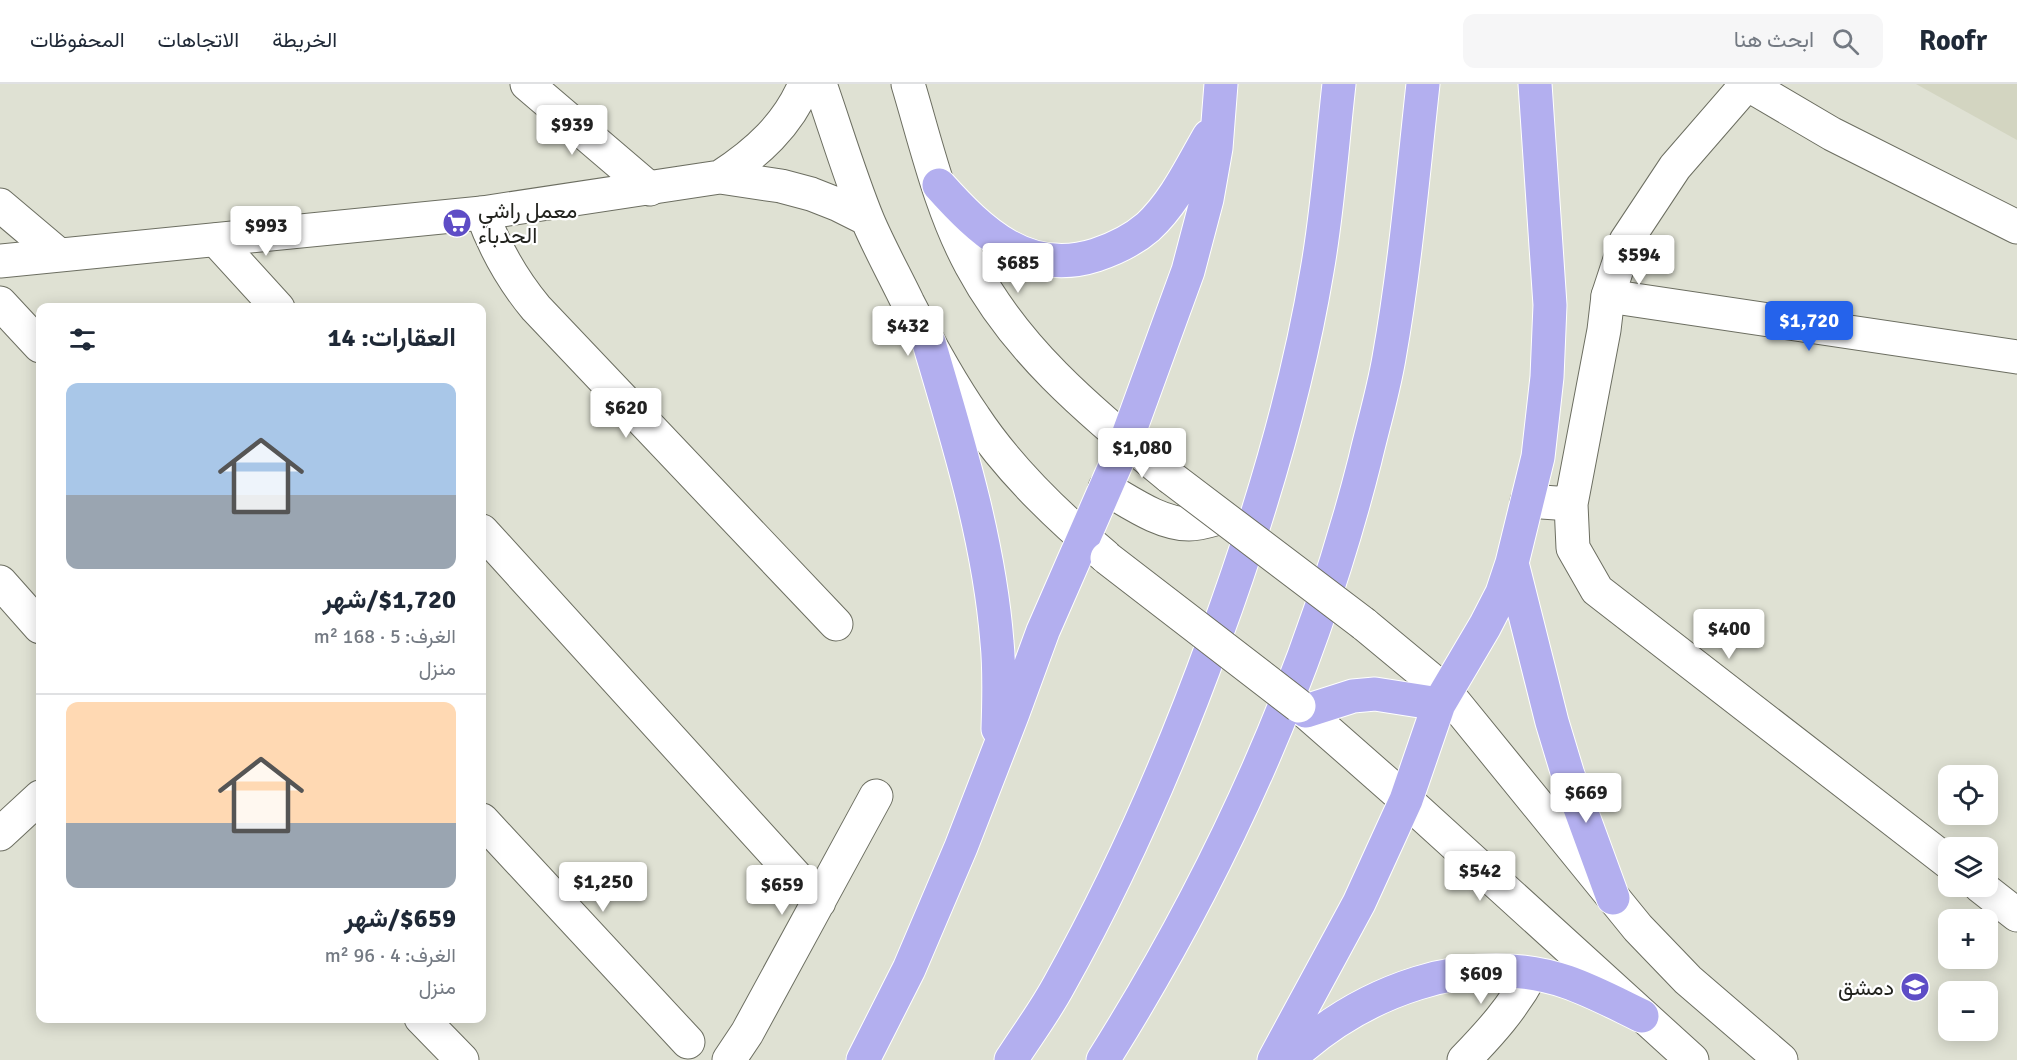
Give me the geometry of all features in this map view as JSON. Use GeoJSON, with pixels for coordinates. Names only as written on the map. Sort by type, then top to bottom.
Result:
{"type":"FeatureCollection","features":[{"type":"Feature","properties":{"kind":"main road"},"geometry":{"type":"LineString","coordinates":[[527,84],[650,189]]}},
{"type":"Feature","properties":{"kind":"main road"},"geometry":{"type":"LineString","coordinates":[[720,177],[745,161],[768,141],[787,118],[805,84]]}},
{"type":"Feature","properties":{"kind":"main road"},"geometry":{"type":"LineString","coordinates":[[820,84],[867,219],[929,343],[975,419],[1002,455],[1032,488],[1095,548],[1303,708],[1692,1060]]}},
{"type":"Feature","properties":{"kind":"main road"},"geometry":{"type":"LineString","coordinates":[[908,84],[948,212],[970,264],[1007,322],[1029,349],[1070,392],[1126,441],[1364,624],[1443,698],[1638,928],[1688,980],[1780,1060]]}},
{"type":"Feature","properties":{"kind":"main road"},"geometry":{"type":"LineString","coordinates":[[863,1060],[909,969],[961,847],[1043,631],[1095,548],[1105,488],[1126,441],[1188,271],[1207,199],[1219,118],[1221,84]]}},
{"type":"Feature","properties":{"kind":"main road"},"geometry":{"type":"LineString","coordinates":[[1011,1060],[1058,986],[1143,818],[1189,709],[1240,572],[1279,447],[1296,377],[1317,270],[1339,84]]}},
{"type":"Feature","properties":{"kind":"main road"},"geometry":{"type":"LineString","coordinates":[[1103,1060],[1159,968],[1232,829],[1263,760],[1315,629],[1350,521],[1389,360],[1405,250],[1423,84]]}},
{"type":"Feature","properties":{"kind":"main road"},"geometry":{"type":"LineString","coordinates":[[1274,1060],[1359,903],[1406,800],[1443,698],[1502,593],[1512,563],[1538,457],[1547,377],[1550,306],[1535,84]]}},
{"type":"Feature","properties":{"kind":"main road"},"geometry":{"type":"LineString","coordinates":[[1938,854],[1597,590],[1573,548],[1571,504],[1604,330],[1608,297],[1626,241],[1675,167],[1747,84],[1832,134],[2017,227]]}},
{"type":"Feature","properties":{"kind":"main road"},"geometry":{"type":"LineString","coordinates":[[939,185],[973,221],[1009,247],[1032,257],[1055,261],[1083,259],[1105,252],[1148,227],[1182,184],[1219,118]]}},
{"type":"Feature","properties":{"kind":"main road"},"geometry":{"type":"LineString","coordinates":[[0,261],[482,213],[720,177],[751,180],[801,192],[840,205],[867,219]]}},
{"type":"Feature","properties":{"kind":"main road"},"geometry":{"type":"LineString","coordinates":[[0,205],[58,254]]}},
{"type":"Feature","properties":{"kind":"main road"},"geometry":{"type":"LineString","coordinates":[[482,213],[503,264],[536,308],[836,624]]}},
{"type":"Feature","properties":{"kind":"main road"},"geometry":{"type":"LineString","coordinates":[[216,240],[273,303]]}},
{"type":"Feature","properties":{"kind":"main road"},"geometry":{"type":"LineString","coordinates":[[1608,297],[2017,357]]}},
{"type":"Feature","properties":{"kind":"main road"},"geometry":{"type":"LineString","coordinates":[[0,303],[36,342]]}},
{"type":"Feature","properties":{"kind":"main road"},"geometry":{"type":"LineString","coordinates":[[929,343],[967,473],[992,598],[999,671],[998,753]]}},
{"type":"Feature","properties":{"kind":"main road"},"geometry":{"type":"LineString","coordinates":[[1105,488],[1171,521],[1189,524],[1222,517]]}},
{"type":"Feature","properties":{"kind":"main road"},"geometry":{"type":"LineString","coordinates":[[1527,501],[1571,504]]}},
{"type":"Feature","properties":{"kind":"main road"},"geometry":{"type":"LineString","coordinates":[[486,535],[819,902]]}},
{"type":"Feature","properties":{"kind":"main road"},"geometry":{"type":"LineString","coordinates":[[1512,563],[1552,723],[1568,775],[1613,898]]}},
{"type":"Feature","properties":{"kind":"main road"},"geometry":{"type":"LineString","coordinates":[[0,582],[36,622]]}},
{"type":"Feature","properties":{"kind":"main road"},"geometry":{"type":"LineString","coordinates":[[1303,708],[1353,696],[1375,694],[1443,698]]}},
{"type":"Feature","properties":{"kind":"main road"},"geometry":{"type":"LineString","coordinates":[[729,1060],[747,1033],[876,796]]}},
{"type":"Feature","properties":{"kind":"main road"},"geometry":{"type":"LineString","coordinates":[[0,834],[36,801]]}},
{"type":"Feature","properties":{"kind":"main road"},"geometry":{"type":"LineString","coordinates":[[486,824],[688,1041]]}},
{"type":"Feature","properties":{"kind":"main road"},"geometry":{"type":"LineString","coordinates":[[1994,897],[2017,915]]}},
{"type":"Feature","properties":{"kind":"main road"},"geometry":{"type":"LineString","coordinates":[[1288,1060],[1337,1022],[1380,997],[1400,988],[1428,980],[1480,971],[1506,971],[1565,981],[1642,1016]]}},
{"type":"Feature","properties":{"kind":"main road"},"geometry":{"type":"LineString","coordinates":[[1464,1060],[1513,1005],[1531,974]]}},
{"type":"Feature","properties":{"kind":"main road"},"geometry":{"type":"LineString","coordinates":[[426,1023],[462,1060]]}},
{"type":"Feature","properties":{"kind":"shaded area"},"geometry":{"type":"Polygon","coordinates":[[[1916,84],[2017,84],[2017,140],[1916,84]]]}},
{"type":"Feature","properties":{"kind":"place","name":"معمل راشي الحدباء"},"geometry":{"type":"Point","coordinates":[457,223]}},
{"type":"Feature","properties":{"kind":"place","name":"دمشق"},"geometry":{"type":"Point","coordinates":[1915,987]}}]}
